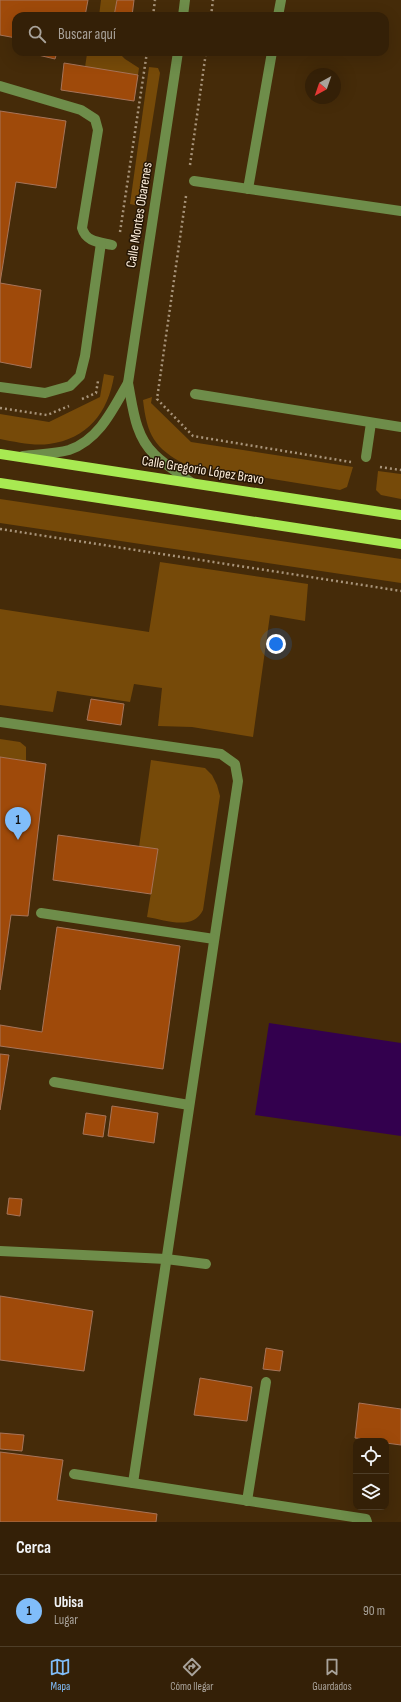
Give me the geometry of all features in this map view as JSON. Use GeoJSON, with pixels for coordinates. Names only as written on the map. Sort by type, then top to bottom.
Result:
{"type":"FeatureCollection","features":[{"type":"Feature","properties":{"kind":"main road","name":"Calle Gregorio López Bravo"},"geometry":{"type":"LineString","coordinates":[[0,454],[401,515]]}},
{"type":"Feature","properties":{"kind":"main road"},"geometry":{"type":"LineString","coordinates":[[0,483],[401,544]]}},
{"type":"Feature","properties":{"kind":"street"},"geometry":{"type":"LineString","coordinates":[[184,12],[185,0]]}},
{"type":"Feature","properties":{"kind":"street"},"geometry":{"type":"LineString","coordinates":[[279,12],[281,0]]}},
{"type":"Feature","properties":{"kind":"street","name":"Calle Montes Obarenes"},"geometry":{"type":"LineString","coordinates":[[177,56],[128,382],[137,426],[143,441],[154,455],[192,483]]}},
{"type":"Feature","properties":{"kind":"street"},"geometry":{"type":"LineString","coordinates":[[248,189],[271,56]]}},
{"type":"Feature","properties":{"kind":"street"},"geometry":{"type":"LineString","coordinates":[[0,86],[81,110],[95,119],[98,130],[82,228],[84,234],[91,240],[112,245]]}},
{"type":"Feature","properties":{"kind":"street"},"geometry":{"type":"LineString","coordinates":[[192,177],[248,189],[401,211]]}},
{"type":"Feature","properties":{"kind":"street"},"geometry":{"type":"LineString","coordinates":[[0,387],[45,393],[70,386],[80,376],[85,356],[101,243]]}},
{"type":"Feature","properties":{"kind":"street","name":"Calle Montes Obarenes"},"geometry":{"type":"LineString","coordinates":[[20,457],[68,450],[88,441],[98,431],[112,411],[128,382]]}},
{"type":"Feature","properties":{"kind":"street"},"geometry":{"type":"LineString","coordinates":[[195,394],[401,427]]}},
{"type":"Feature","properties":{"kind":"street"},"geometry":{"type":"LineString","coordinates":[[362,460],[371,423]]}},
{"type":"Feature","properties":{"kind":"street"},"geometry":{"type":"LineString","coordinates":[[0,722],[221,754],[236,764],[238,781],[133,1483]]}},
{"type":"Feature","properties":{"kind":"street"},"geometry":{"type":"LineString","coordinates":[[41,912],[214,939]]}},
{"type":"Feature","properties":{"kind":"street"},"geometry":{"type":"LineString","coordinates":[[54,1082],[189,1104]]}},
{"type":"Feature","properties":{"kind":"street"},"geometry":{"type":"LineString","coordinates":[[0,1251],[166,1259],[206,1264]]}},
{"type":"Feature","properties":{"kind":"street"},"geometry":{"type":"LineString","coordinates":[[246,1501],[266,1382]]}},
{"type":"Feature","properties":{"kind":"street"},"geometry":{"type":"LineString","coordinates":[[74,1474],[366,1519],[367,1522]]}},
{"type":"Feature","properties":{"kind":"path"},"geometry":{"type":"LineString","coordinates":[[153,12],[155,0]]}},
{"type":"Feature","properties":{"kind":"path"},"geometry":{"type":"LineString","coordinates":[[212,12],[213,0]]}},
{"type":"Feature","properties":{"kind":"path"},"geometry":{"type":"LineString","coordinates":[[192,177],[206,56]]}},
{"type":"Feature","properties":{"kind":"path"},"geometry":{"type":"LineString","coordinates":[[186,196],[157,399],[193,436],[362,460]]}},
{"type":"Feature","properties":{"kind":"path"},"geometry":{"type":"LineString","coordinates":[[372,466],[401,470]]}},
{"type":"Feature","properties":{"kind":"path"},"geometry":{"type":"LineString","coordinates":[[0,529],[401,591]]}},
{"type":"Feature","properties":{"kind":"shaded area"},"geometry":{"type":"Polygon","coordinates":[[[101,0],[117,0],[115,12],[100,12],[101,0]]]}},
{"type":"Feature","properties":{"kind":"shaded area"},"geometry":{"type":"Polygon","coordinates":[[[87,56],[122,56],[139,68],[138,75],[85,67],[87,56]]]}},
{"type":"Feature","properties":{"kind":"shaded area"},"geometry":{"type":"Polygon","coordinates":[[[149,67],[158,68],[160,73],[139,206],[130,204],[149,67]]]}},
{"type":"Feature","properties":{"kind":"shaded area"},"geometry":{"type":"Polygon","coordinates":[[[104,374],[114,376],[107,402],[94,422],[85,430],[62,441],[49,444],[31,444],[0,439],[0,414],[49,422],[100,397],[104,374]]]}},
{"type":"Feature","properties":{"kind":"shaded area"},"geometry":{"type":"Polygon","coordinates":[[[152,397],[151,403],[191,442],[353,467],[347,487],[340,490],[186,465],[166,453],[159,446],[150,431],[143,400],[152,397]]]}},
{"type":"Feature","properties":{"kind":"shaded area"},"geometry":{"type":"Polygon","coordinates":[[[378,471],[401,474],[401,499],[381,495],[376,490],[378,471]]]}},
{"type":"Feature","properties":{"kind":"shaded area"},"geometry":{"type":"Polygon","coordinates":[[[0,499],[401,559],[401,583],[0,523],[0,499]]]}},
{"type":"Feature","properties":{"kind":"shaded area"},"geometry":{"type":"Polygon","coordinates":[[[160,562],[308,584],[305,621],[270,615],[253,737],[192,727],[158,726],[162,688],[134,684],[130,702],[57,691],[53,712],[0,705],[0,609],[149,632],[160,562]]]}},
{"type":"Feature","properties":{"kind":"shaded area"},"geometry":{"type":"Polygon","coordinates":[[[0,739],[20,742],[26,747],[26,761],[0,757],[0,739]]]}},
{"type":"Feature","properties":{"kind":"shaded area"},"geometry":{"type":"Polygon","coordinates":[[[151,760],[205,768],[212,775],[220,796],[203,910],[199,916],[186,922],[170,922],[147,917],[158,850],[139,847],[151,760]]]}},
{"type":"Feature","properties":{"kind":"shaded area"},"geometry":{"type":"Polygon","coordinates":[[[269,1023],[401,1043],[401,1136],[255,1115],[269,1023]]]}},
{"type":"Feature","properties":{"kind":"building"},"geometry":{"type":"Polygon","coordinates":[[[0,0],[88,0],[86,12],[12,12],[12,37],[0,35],[0,0]]]}},
{"type":"Feature","properties":{"kind":"building"},"geometry":{"type":"Polygon","coordinates":[[[117,0],[134,0],[132,12],[115,12],[117,0]]]}},
{"type":"Feature","properties":{"kind":"building"},"geometry":{"type":"Polygon","coordinates":[[[42,56],[56,56],[55,59],[42,56]]]}},
{"type":"Feature","properties":{"kind":"building"},"geometry":{"type":"Polygon","coordinates":[[[64,63],[138,75],[134,101],[61,90],[64,63]]]}},
{"type":"Feature","properties":{"kind":"building"},"geometry":{"type":"Polygon","coordinates":[[[0,111],[66,121],[56,188],[16,182],[0,283],[0,111]]]}},
{"type":"Feature","properties":{"kind":"building"},"geometry":{"type":"Polygon","coordinates":[[[0,283],[41,290],[31,368],[0,362],[0,283]]]}},
{"type":"Feature","properties":{"kind":"building"},"geometry":{"type":"Polygon","coordinates":[[[91,699],[124,704],[121,725],[87,720],[91,699]]]}},
{"type":"Feature","properties":{"kind":"building"},"geometry":{"type":"Polygon","coordinates":[[[0,757],[46,764],[28,916],[11,915],[0,990],[0,757]]]}},
{"type":"Feature","properties":{"kind":"building"},"geometry":{"type":"Polygon","coordinates":[[[58,835],[158,849],[151,894],[53,880],[58,835]]]}},
{"type":"Feature","properties":{"kind":"building"},"geometry":{"type":"Polygon","coordinates":[[[57,927],[180,946],[163,1069],[0,1046],[0,1025],[42,1032],[57,927]]]}},
{"type":"Feature","properties":{"kind":"building"},"geometry":{"type":"Polygon","coordinates":[[[0,1054],[9,1055],[0,1110],[0,1054]]]}},
{"type":"Feature","properties":{"kind":"building"},"geometry":{"type":"Polygon","coordinates":[[[112,1106],[158,1113],[154,1143],[108,1136],[112,1106]]]}},
{"type":"Feature","properties":{"kind":"building"},"geometry":{"type":"Polygon","coordinates":[[[86,1113],[106,1116],[103,1137],[83,1134],[86,1113]]]}},
{"type":"Feature","properties":{"kind":"building"},"geometry":{"type":"Polygon","coordinates":[[[9,1198],[22,1199],[20,1216],[7,1214],[9,1198]]]}},
{"type":"Feature","properties":{"kind":"building"},"geometry":{"type":"Polygon","coordinates":[[[0,1296],[93,1311],[84,1371],[0,1360],[0,1296]]]}},
{"type":"Feature","properties":{"kind":"building"},"geometry":{"type":"Polygon","coordinates":[[[266,1348],[283,1351],[280,1371],[263,1369],[266,1348]]]}},
{"type":"Feature","properties":{"kind":"building"},"geometry":{"type":"Polygon","coordinates":[[[200,1378],[252,1387],[247,1421],[194,1415],[200,1378]]]}},
{"type":"Feature","properties":{"kind":"building"},"geometry":{"type":"Polygon","coordinates":[[[359,1403],[401,1409],[401,1445],[389,1443],[389,1438],[355,1438],[359,1403]]]}},
{"type":"Feature","properties":{"kind":"building"},"geometry":{"type":"Polygon","coordinates":[[[0,1433],[24,1435],[22,1451],[0,1449],[0,1433]]]}},
{"type":"Feature","properties":{"kind":"building"},"geometry":{"type":"Polygon","coordinates":[[[0,1452],[63,1460],[57,1500],[157,1514],[156,1522],[0,1522],[0,1452]]]}},
{"type":"Feature","properties":{"kind":"place","name":"Ubisa"},"geometry":{"type":"Point","coordinates":[18,840]}}]}
